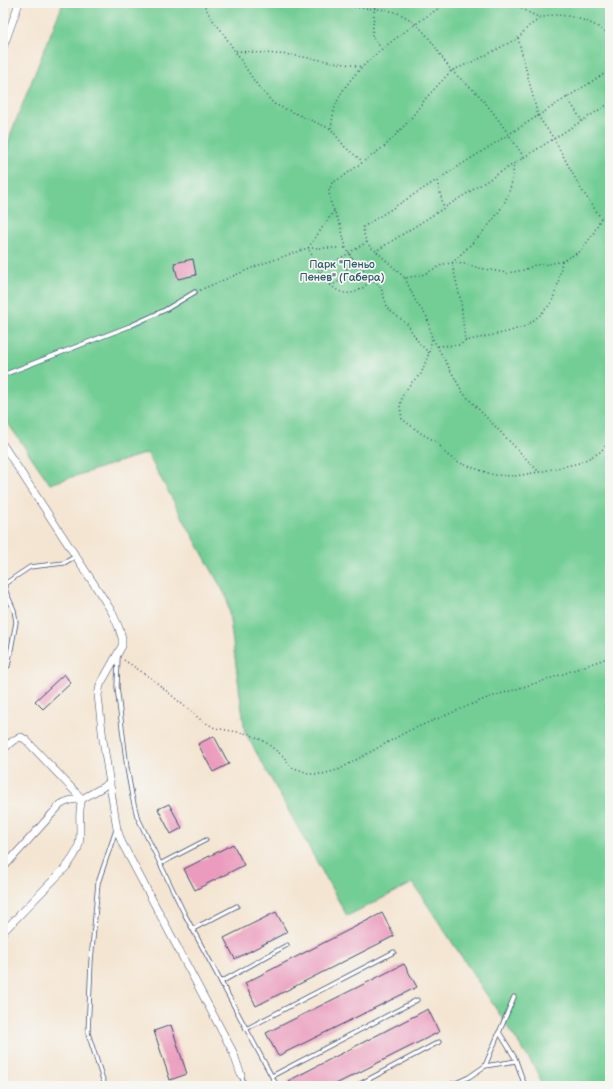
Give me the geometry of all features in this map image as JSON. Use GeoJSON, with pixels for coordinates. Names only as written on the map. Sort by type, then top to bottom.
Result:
{"type":"FeatureCollection","features":[{"type":"Feature","properties":{"kind":"street"},"geometry":{"type":"LineString","coordinates":[[3,48],[19,3]]}},
{"type":"Feature","properties":{"kind":"street"},"geometry":{"type":"LineString","coordinates":[[3,445],[105,601],[119,628],[122,638],[122,646],[118,656],[100,685],[98,695],[117,829],[122,843],[233,1052],[241,1075]]}},
{"type":"Feature","properties":{"kind":"street"},"geometry":{"type":"LineString","coordinates":[[3,750],[18,738],[21,737],[26,740],[82,799]]}},
{"type":"Feature","properties":{"kind":"street"},"geometry":{"type":"LineString","coordinates":[[3,868],[60,805],[67,800],[82,799],[110,782]]}},
{"type":"Feature","properties":{"kind":"street"},"geometry":{"type":"LineString","coordinates":[[3,932],[62,872],[74,856],[79,844],[79,814],[82,799]]}},
{"type":"Feature","properties":{"kind":"lane"},"geometry":{"type":"LineString","coordinates":[[3,375],[130,326],[165,310],[195,292]]}},
{"type":"Feature","properties":{"kind":"lane"},"geometry":{"type":"LineString","coordinates":[[4,585],[30,567],[64,563],[76,556]]}},
{"type":"Feature","properties":{"kind":"lane"},"geometry":{"type":"LineString","coordinates":[[3,577],[4,585],[14,610],[16,622],[8,666]]}},
{"type":"Feature","properties":{"kind":"lane"},"geometry":{"type":"LineString","coordinates":[[118,656],[117,687],[132,796],[137,816],[193,930],[277,1086]]}},
{"type":"Feature","properties":{"kind":"lane"},"geometry":{"type":"LineString","coordinates":[[607,705],[610,698]]}},
{"type":"Feature","properties":{"kind":"lane"},"geometry":{"type":"LineString","coordinates":[[105,1086],[88,1033],[91,961],[98,883],[117,829]]}},
{"type":"Feature","properties":{"kind":"lane"},"geometry":{"type":"LineString","coordinates":[[160,864],[206,840]]}},
{"type":"Feature","properties":{"kind":"lane"},"geometry":{"type":"LineString","coordinates":[[193,930],[237,906]]}},
{"type":"Feature","properties":{"kind":"lane"},"geometry":{"type":"LineString","coordinates":[[221,982],[287,945]]}},
{"type":"Feature","properties":{"kind":"lane"},"geometry":{"type":"LineString","coordinates":[[246,1029],[394,952]]}},
{"type":"Feature","properties":{"kind":"lane"},"geometry":{"type":"LineString","coordinates":[[485,1066],[514,997]]}},
{"type":"Feature","properties":{"kind":"lane"},"geometry":{"type":"LineString","coordinates":[[272,1076],[417,1000]]}},
{"type":"Feature","properties":{"kind":"lane"},"geometry":{"type":"LineString","coordinates":[[499,1032],[516,1061],[525,1086]]}},
{"type":"Feature","properties":{"kind":"lane"},"geometry":{"type":"LineString","coordinates":[[356,1086],[439,1042]]}},
{"type":"Feature","properties":{"kind":"lane"},"geometry":{"type":"LineString","coordinates":[[444,1086],[456,1083],[469,1077],[485,1066],[516,1061]]}},
{"type":"Feature","properties":{"kind":"lane"},"geometry":{"type":"LineString","coordinates":[[241,1075],[245,1086]]}},
{"type":"Feature","properties":{"kind":"path"},"geometry":{"type":"LineString","coordinates":[[202,3],[210,18],[221,30],[257,85],[274,104],[331,129],[345,147],[362,161]]}},
{"type":"Feature","properties":{"kind":"path"},"geometry":{"type":"LineString","coordinates":[[343,3],[361,8],[374,8],[402,14],[416,24],[429,37],[451,71],[483,100],[509,134],[524,157]]}},
{"type":"Feature","properties":{"kind":"path"},"geometry":{"type":"LineString","coordinates":[[375,3],[372,36],[381,49]]}},
{"type":"Feature","properties":{"kind":"path"},"geometry":{"type":"LineString","coordinates":[[331,129],[335,108],[342,92],[352,78],[381,49],[446,3]]}},
{"type":"Feature","properties":{"kind":"path"},"geometry":{"type":"LineString","coordinates":[[511,3],[541,18]]}},
{"type":"Feature","properties":{"kind":"path"},"geometry":{"type":"LineString","coordinates":[[429,353],[419,343],[407,324],[388,309],[381,288],[351,256],[346,248],[341,228],[330,201],[329,192],[332,183],[385,146],[408,122],[426,98],[451,71],[479,59],[518,38],[529,26],[541,18],[554,15],[573,18],[591,24],[610,35]]}},
{"type":"Feature","properties":{"kind":"path"},"geometry":{"type":"LineString","coordinates":[[518,38],[538,116],[554,139],[581,189],[601,218]]}},
{"type":"Feature","properties":{"kind":"path"},"geometry":{"type":"LineString","coordinates":[[236,52],[298,56],[363,67]]}},
{"type":"Feature","properties":{"kind":"path"},"geometry":{"type":"LineString","coordinates":[[539,472],[463,393],[438,346],[432,338],[427,317],[416,302],[405,278],[371,248],[366,242],[363,228],[610,70]]}},
{"type":"Feature","properties":{"kind":"path"},"geometry":{"type":"LineString","coordinates":[[567,97],[582,121]]}},
{"type":"Feature","properties":{"kind":"path"},"geometry":{"type":"LineString","coordinates":[[376,251],[610,103]]}},
{"type":"Feature","properties":{"kind":"path"},"geometry":{"type":"LineString","coordinates":[[452,263],[485,230],[501,207],[511,186],[514,164]]}},
{"type":"Feature","properties":{"kind":"path"},"geometry":{"type":"LineString","coordinates":[[437,181],[444,208]]}},
{"type":"Feature","properties":{"kind":"path"},"geometry":{"type":"LineString","coordinates":[[308,248],[334,211]]}},
{"type":"Feature","properties":{"kind":"path"},"geometry":{"type":"LineString","coordinates":[[405,278],[422,275],[444,264],[452,263],[466,264],[507,273],[524,270],[534,265],[562,261],[581,251],[593,234],[601,218],[610,213]]}},
{"type":"Feature","properties":{"kind":"path"},"geometry":{"type":"LineString","coordinates":[[308,278],[366,242]]}},
{"type":"Feature","properties":{"kind":"path"},"geometry":{"type":"LineString","coordinates":[[195,292],[260,264],[308,248],[346,248]]}},
{"type":"Feature","properties":{"kind":"path"},"geometry":{"type":"LineString","coordinates":[[308,248],[330,284],[338,292],[346,294],[361,289],[371,278]]}},
{"type":"Feature","properties":{"kind":"path"},"geometry":{"type":"LineString","coordinates":[[330,284],[337,283],[342,279],[351,256]]}},
{"type":"Feature","properties":{"kind":"path"},"geometry":{"type":"LineString","coordinates":[[438,346],[460,345],[465,341],[507,332],[526,326],[540,315],[552,302],[558,284],[562,261]]}},
{"type":"Feature","properties":{"kind":"path"},"geometry":{"type":"LineString","coordinates":[[452,263],[461,302],[465,341]]}},
{"type":"Feature","properties":{"kind":"path"},"geometry":{"type":"LineString","coordinates":[[432,338],[429,353],[421,374],[412,382],[404,394],[400,406],[402,419],[422,434],[437,442],[446,454],[457,462],[494,475],[515,476],[578,463],[599,453],[610,441]]}},
{"type":"Feature","properties":{"kind":"path"},"geometry":{"type":"LineString","coordinates":[[118,656],[152,678],[215,728],[249,734],[264,740],[283,756],[291,767],[311,774],[322,774],[338,770],[408,731],[487,698],[546,680],[610,657]]}},
{"type":"Feature","properties":{"kind":"green space","name":"Парк \"Пеньо Пенев\" (Габера)"},"geometry":{"type":"Polygon","coordinates":[[[63,3],[610,3],[610,1086],[541,1086],[539,1074],[413,883],[347,916],[245,732],[227,598],[147,453],[50,484],[3,416],[3,166],[11,133],[63,3]]]}},
{"type":"Feature","properties":{"kind":"building"},"geometry":{"type":"Polygon","coordinates":[[[193,259],[196,275],[178,279],[174,263],[193,259]]]}},
{"type":"Feature","properties":{"kind":"building"},"geometry":{"type":"Polygon","coordinates":[[[64,674],[71,683],[43,709],[35,701],[64,674]]]}},
{"type":"Feature","properties":{"kind":"building"},"geometry":{"type":"Polygon","coordinates":[[[214,736],[229,764],[213,772],[198,744],[214,736]]]}},
{"type":"Feature","properties":{"kind":"building"},"geometry":{"type":"Polygon","coordinates":[[[169,804],[182,828],[171,834],[158,809],[169,804]]]}},
{"type":"Feature","properties":{"kind":"building"},"geometry":{"type":"Polygon","coordinates":[[[233,844],[244,865],[195,890],[184,869],[233,844]]]}},
{"type":"Feature","properties":{"kind":"building"},"geometry":{"type":"Polygon","coordinates":[[[276,912],[287,932],[235,959],[224,938],[276,912]]]}},
{"type":"Feature","properties":{"kind":"building"},"geometry":{"type":"Polygon","coordinates":[[[382,913],[394,936],[256,1006],[245,983],[382,913]]]}},
{"type":"Feature","properties":{"kind":"building"},"geometry":{"type":"Polygon","coordinates":[[[404,964],[417,987],[278,1056],[266,1033],[404,964]]]}},
{"type":"Feature","properties":{"kind":"building"},"geometry":{"type":"Polygon","coordinates":[[[428,1009],[439,1032],[332,1086],[290,1086],[288,1081],[428,1009]]]}},
{"type":"Feature","properties":{"kind":"building"},"geometry":{"type":"Polygon","coordinates":[[[171,1025],[187,1074],[170,1080],[154,1031],[171,1025]]]}}]}
